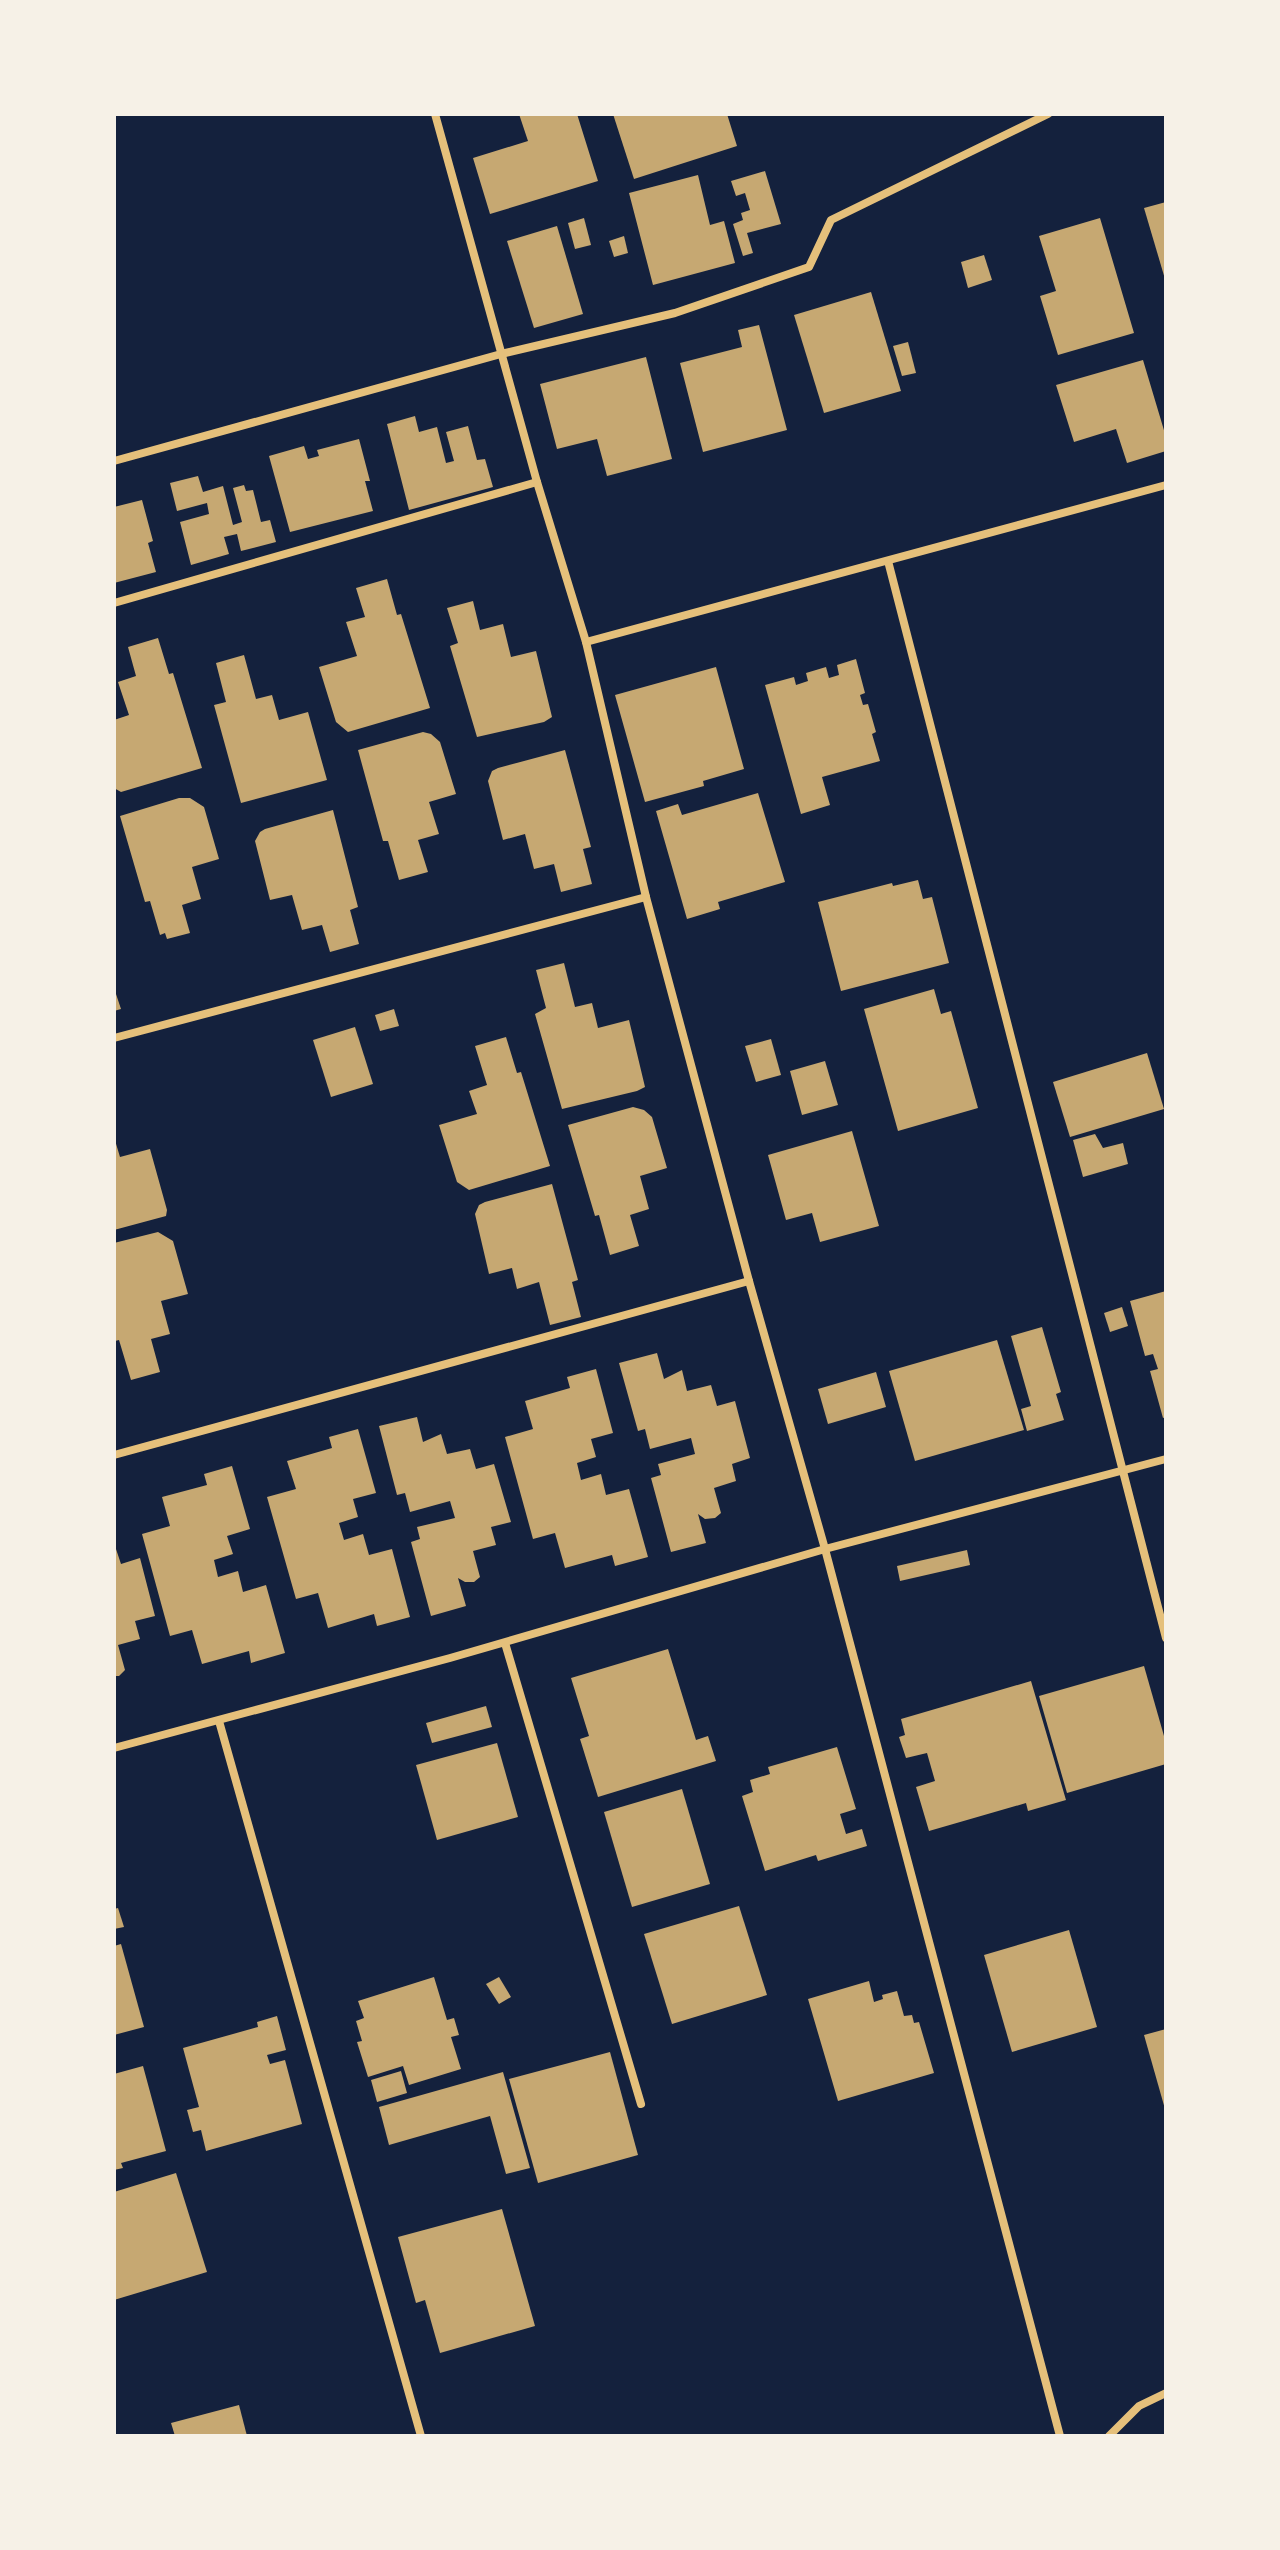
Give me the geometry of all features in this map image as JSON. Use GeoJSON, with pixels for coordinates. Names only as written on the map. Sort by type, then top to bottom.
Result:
{"type":"FeatureCollection","features":[{"type":"Feature","properties":{"kind":"street"},"geometry":{"type":"LineString","coordinates":[[435,114],[537,482],[586,642],[646,897],[825,1549],[1060,2436]]}},
{"type":"Feature","properties":{"kind":"street"},"geometry":{"type":"LineString","coordinates":[[114,461],[501,354],[675,313],[809,267],[831,220],[1048,114]]}},
{"type":"Feature","properties":{"kind":"street"},"geometry":{"type":"LineString","coordinates":[[114,603],[537,482]]}},
{"type":"Feature","properties":{"kind":"street"},"geometry":{"type":"LineString","coordinates":[[586,642],[1166,485]]}},
{"type":"Feature","properties":{"kind":"street"},"geometry":{"type":"LineString","coordinates":[[888,561],[1166,1638]]}},
{"type":"Feature","properties":{"kind":"street"},"geometry":{"type":"LineString","coordinates":[[114,1038],[646,897]]}},
{"type":"Feature","properties":{"kind":"street"},"geometry":{"type":"LineString","coordinates":[[114,1455],[749,1281]]}},
{"type":"Feature","properties":{"kind":"street"},"geometry":{"type":"LineString","coordinates":[[114,1748],[505,1643],[825,1549],[1166,1459]]}},
{"type":"Feature","properties":{"kind":"street"},"geometry":{"type":"LineString","coordinates":[[505,1643],[641,2104]]}},
{"type":"Feature","properties":{"kind":"street"},"geometry":{"type":"LineString","coordinates":[[219,1721],[421,2436]]}},
{"type":"Feature","properties":{"kind":"street"},"geometry":{"type":"LineString","coordinates":[[1109,2436],[1139,2406],[1166,2393]]}},
{"type":"Feature","properties":{"kind":"building"},"geometry":{"type":"Polygon","coordinates":[[[519,114],[577,114],[598,181],[490,214],[473,158],[528,141],[519,114]]]}},
{"type":"Feature","properties":{"kind":"building"},"geometry":{"type":"Polygon","coordinates":[[[613,114],[727,114],[737,146],[634,179],[613,114]]]}},
{"type":"Feature","properties":{"kind":"building"},"geometry":{"type":"Polygon","coordinates":[[[765,171],[781,224],[747,233],[753,253],[743,256],[733,224],[743,220],[741,213],[750,210],[745,193],[736,196],[731,181],[765,171]]]}},
{"type":"Feature","properties":{"kind":"building"},"geometry":{"type":"Polygon","coordinates":[[[698,175],[710,225],[724,221],[735,263],[653,285],[629,193],[698,175]]]}},
{"type":"Feature","properties":{"kind":"building"},"geometry":{"type":"Polygon","coordinates":[[[1166,202],[1166,279],[1165,279],[1144,208],[1166,202]]]}},
{"type":"Feature","properties":{"kind":"building"},"geometry":{"type":"Polygon","coordinates":[[[584,218],[591,245],[575,249],[568,223],[584,218]]]}},
{"type":"Feature","properties":{"kind":"building"},"geometry":{"type":"Polygon","coordinates":[[[1100,218],[1134,333],[1058,355],[1040,296],[1056,291],[1039,236],[1100,218]]]}},
{"type":"Feature","properties":{"kind":"building"},"geometry":{"type":"Polygon","coordinates":[[[557,226],[583,314],[534,328],[507,241],[557,226]]]}},
{"type":"Feature","properties":{"kind":"building"},"geometry":{"type":"Polygon","coordinates":[[[624,236],[628,253],[614,257],[609,241],[624,236]]]}},
{"type":"Feature","properties":{"kind":"building"},"geometry":{"type":"Polygon","coordinates":[[[984,255],[992,280],[968,288],[961,262],[984,255]]]}},
{"type":"Feature","properties":{"kind":"building"},"geometry":{"type":"Polygon","coordinates":[[[871,292],[901,391],[824,413],[794,315],[871,292]]]}},
{"type":"Feature","properties":{"kind":"building"},"geometry":{"type":"Polygon","coordinates":[[[759,325],[787,430],[703,452],[680,363],[742,347],[738,330],[759,325]]]}},
{"type":"Feature","properties":{"kind":"building"},"geometry":{"type":"Polygon","coordinates":[[[908,342],[916,373],[902,376],[893,346],[908,342]]]}},
{"type":"Feature","properties":{"kind":"building"},"geometry":{"type":"Polygon","coordinates":[[[646,357],[672,459],[607,476],[597,439],[557,449],[540,384],[646,357]]]}},
{"type":"Feature","properties":{"kind":"building"},"geometry":{"type":"Polygon","coordinates":[[[1143,360],[1166,437],[1166,451],[1127,463],[1116,429],[1074,442],[1056,385],[1143,360]]]}},
{"type":"Feature","properties":{"kind":"building"},"geometry":{"type":"Polygon","coordinates":[[[415,416],[419,432],[437,427],[446,463],[454,461],[446,432],[468,426],[477,460],[485,459],[493,487],[409,510],[387,424],[415,416]]]}},
{"type":"Feature","properties":{"kind":"building"},"geometry":{"type":"Polygon","coordinates":[[[359,439],[370,481],[365,481],[373,511],[290,532],[269,456],[304,446],[308,459],[319,456],[317,450],[359,439]]]}},
{"type":"Feature","properties":{"kind":"building"},"geometry":{"type":"Polygon","coordinates":[[[198,476],[203,492],[223,486],[233,525],[242,522],[233,488],[244,485],[246,491],[253,490],[261,522],[270,520],[276,542],[241,551],[237,534],[224,537],[229,554],[191,565],[180,522],[209,514],[207,503],[177,511],[170,483],[198,476]]]}},
{"type":"Feature","properties":{"kind":"building"},"geometry":{"type":"Polygon","coordinates":[[[142,500],[153,541],[148,543],[156,572],[114,583],[114,507],[142,500]]]}},
{"type":"Feature","properties":{"kind":"building"},"geometry":{"type":"Polygon","coordinates":[[[387,579],[430,708],[348,732],[336,722],[319,667],[357,656],[346,622],[365,617],[356,588],[387,579]]]}},
{"type":"Feature","properties":{"kind":"building"},"geometry":{"type":"Polygon","coordinates":[[[473,601],[480,630],[503,624],[511,657],[536,651],[552,717],[544,722],[477,737],[450,646],[458,643],[447,608],[473,601]]]}},
{"type":"Feature","properties":{"kind":"building"},"geometry":{"type":"Polygon","coordinates":[[[158,638],[169,674],[173,673],[202,768],[121,792],[114,788],[114,720],[129,715],[118,682],[136,676],[128,647],[158,638]]]}},
{"type":"Feature","properties":{"kind":"building"},"geometry":{"type":"Polygon","coordinates":[[[244,655],[256,699],[272,695],[279,720],[308,712],[327,780],[241,803],[214,705],[226,702],[216,663],[244,655]]]}},
{"type":"Feature","properties":{"kind":"building"},"geometry":{"type":"Polygon","coordinates":[[[856,659],[865,693],[860,695],[863,705],[868,704],[880,761],[822,777],[830,805],[801,814],[765,685],[794,677],[796,685],[808,681],[806,673],[826,667],[829,678],[839,675],[837,665],[856,659]]]}},
{"type":"Feature","properties":{"kind":"building"},"geometry":{"type":"Polygon","coordinates":[[[716,667],[744,769],[703,781],[704,786],[645,802],[615,695],[716,667]]]}},
{"type":"Feature","properties":{"kind":"building"},"geometry":{"type":"Polygon","coordinates":[[[423,732],[440,742],[456,794],[429,802],[439,834],[418,840],[428,872],[399,880],[388,841],[383,841],[358,750],[423,732]]]}},
{"type":"Feature","properties":{"kind":"building"},"geometry":{"type":"Polygon","coordinates":[[[565,750],[591,847],[583,849],[592,884],[561,892],[554,864],[534,869],[525,834],[503,840],[488,781],[492,771],[498,768],[565,750]]]}},
{"type":"Feature","properties":{"kind":"building"},"geometry":{"type":"Polygon","coordinates":[[[758,793],[785,882],[718,902],[720,909],[687,919],[656,811],[678,804],[682,815],[758,793]]]}},
{"type":"Feature","properties":{"kind":"building"},"geometry":{"type":"Polygon","coordinates":[[[179,798],[190,798],[204,807],[219,859],[192,867],[201,899],[182,905],[190,933],[167,939],[165,933],[160,935],[150,901],[145,902],[120,816],[179,798]]]}},
{"type":"Feature","properties":{"kind":"building"},"geometry":{"type":"Polygon","coordinates":[[[333,810],[358,907],[350,910],[359,944],[330,952],[322,925],[302,930],[292,895],[270,900],[255,841],[265,829],[333,810]]]}},
{"type":"Feature","properties":{"kind":"building"},"geometry":{"type":"Polygon","coordinates":[[[918,880],[923,899],[932,897],[949,963],[841,991],[818,902],[892,883],[893,886],[918,880]]]}},
{"type":"Feature","properties":{"kind":"building"},"geometry":{"type":"Polygon","coordinates":[[[564,963],[575,1007],[592,1003],[598,1028],[629,1020],[645,1087],[562,1109],[535,1014],[546,1008],[536,970],[564,963]]]}},
{"type":"Feature","properties":{"kind":"building"},"geometry":{"type":"Polygon","coordinates":[[[114,988],[121,1009],[114,1011],[114,988]]]}},
{"type":"Feature","properties":{"kind":"building"},"geometry":{"type":"Polygon","coordinates":[[[934,989],[941,1014],[951,1011],[978,1108],[898,1131],[864,1009],[934,989]]]}},
{"type":"Feature","properties":{"kind":"building"},"geometry":{"type":"Polygon","coordinates":[[[394,1009],[399,1026],[380,1031],[375,1015],[394,1009]]]}},
{"type":"Feature","properties":{"kind":"building"},"geometry":{"type":"Polygon","coordinates":[[[355,1027],[373,1084],[331,1097],[313,1040],[355,1027]]]}},
{"type":"Feature","properties":{"kind":"building"},"geometry":{"type":"Polygon","coordinates":[[[506,1037],[517,1073],[521,1072],[550,1166],[469,1190],[457,1182],[439,1125],[477,1114],[469,1091],[487,1085],[475,1046],[506,1037]]]}},
{"type":"Feature","properties":{"kind":"building"},"geometry":{"type":"Polygon","coordinates":[[[771,1039],[781,1075],[756,1082],[745,1046],[771,1039]]]}},
{"type":"Feature","properties":{"kind":"building"},"geometry":{"type":"Polygon","coordinates":[[[1147,1053],[1164,1109],[1070,1137],[1053,1082],[1147,1053]]]}},
{"type":"Feature","properties":{"kind":"building"},"geometry":{"type":"Polygon","coordinates":[[[825,1061],[838,1105],[802,1115],[790,1071],[825,1061]]]}},
{"type":"Feature","properties":{"kind":"building"},"geometry":{"type":"Polygon","coordinates":[[[633,1107],[644,1110],[652,1117],[667,1168],[640,1176],[649,1209],[630,1215],[639,1246],[610,1255],[568,1125],[633,1107]]]}},
{"type":"Feature","properties":{"kind":"building"},"geometry":{"type":"Polygon","coordinates":[[[852,1131],[879,1226],[820,1242],[812,1213],[786,1220],[768,1155],[852,1131]]]}},
{"type":"Feature","properties":{"kind":"building"},"geometry":{"type":"Polygon","coordinates":[[[1095,1134],[1103,1148],[1123,1143],[1128,1164],[1083,1177],[1073,1140],[1095,1134]]]}},
{"type":"Feature","properties":{"kind":"building"},"geometry":{"type":"Polygon","coordinates":[[[114,1137],[120,1157],[150,1149],[166,1216],[114,1230],[114,1137]]]}},
{"type":"Feature","properties":{"kind":"building"},"geometry":{"type":"Polygon","coordinates":[[[552,1184],[578,1280],[572,1282],[581,1317],[550,1325],[539,1282],[517,1289],[512,1268],[489,1274],[475,1214],[479,1205],[485,1202],[552,1184]]]}},
{"type":"Feature","properties":{"kind":"building"},"geometry":{"type":"Polygon","coordinates":[[[158,1232],[173,1241],[188,1294],[161,1301],[170,1334],[151,1339],[160,1372],[131,1380],[119,1340],[115,1341],[114,1336],[114,1243],[158,1232]]]}},
{"type":"Feature","properties":{"kind":"building"},"geometry":{"type":"Polygon","coordinates":[[[1166,1291],[1166,1417],[1163,1418],[1150,1371],[1158,1369],[1153,1354],[1145,1356],[1130,1301],[1166,1291]]]}},
{"type":"Feature","properties":{"kind":"building"},"geometry":{"type":"Polygon","coordinates":[[[1122,1307],[1128,1326],[1110,1332],[1104,1313],[1122,1307]]]}},
{"type":"Feature","properties":{"kind":"building"},"geometry":{"type":"Polygon","coordinates":[[[1042,1327],[1061,1392],[1056,1394],[1064,1420],[1027,1431],[1021,1409],[1031,1406],[1011,1336],[1042,1327]]]}},
{"type":"Feature","properties":{"kind":"building"},"geometry":{"type":"Polygon","coordinates":[[[997,1340],[1024,1430],[915,1461],[889,1371],[997,1340]]]}},
{"type":"Feature","properties":{"kind":"building"},"geometry":{"type":"Polygon","coordinates":[[[657,1353],[664,1379],[682,1370],[687,1391],[711,1385],[717,1406],[735,1401],[750,1458],[732,1464],[736,1481],[714,1488],[721,1513],[715,1518],[705,1519],[698,1514],[706,1543],[671,1552],[651,1478],[661,1475],[658,1464],[695,1454],[691,1438],[650,1449],[645,1429],[638,1431],[619,1363],[657,1353]]]}},
{"type":"Feature","properties":{"kind":"building"},"geometry":{"type":"Polygon","coordinates":[[[596,1369],[613,1433],[591,1439],[596,1457],[577,1463],[581,1480],[601,1474],[606,1495],[629,1489],[648,1557],[615,1566],[612,1555],[565,1568],[555,1533],[533,1539],[505,1437],[533,1429],[525,1401],[570,1388],[567,1377],[596,1369]]]}},
{"type":"Feature","properties":{"kind":"building"},"geometry":{"type":"Polygon","coordinates":[[[876,1372],[886,1407],[828,1424],[818,1389],[876,1372]]]}},
{"type":"Feature","properties":{"kind":"building"},"geometry":{"type":"Polygon","coordinates":[[[417,1417],[423,1442],[441,1434],[447,1454],[470,1449],[476,1469],[494,1464],[511,1522],[491,1527],[496,1545],[473,1551],[480,1577],[474,1582],[458,1578],[466,1606],[431,1616],[411,1542],[420,1539],[417,1527],[455,1518],[450,1501],[410,1512],[405,1493],[397,1495],[379,1426],[417,1417]]]}},
{"type":"Feature","properties":{"kind":"building"},"geometry":{"type":"Polygon","coordinates":[[[358,1429],[376,1493],[353,1499],[358,1517],[339,1523],[344,1540],[363,1534],[369,1555],[392,1549],[410,1617],[377,1626],[374,1614],[328,1628],[318,1593],[296,1599],[267,1497],[296,1489],[287,1461],[332,1448],[329,1437],[358,1429]]]}},
{"type":"Feature","properties":{"kind":"building"},"geometry":{"type":"Polygon","coordinates":[[[232,1466],[250,1529],[227,1536],[233,1554],[214,1560],[218,1577],[238,1571],[243,1592],[266,1585],[285,1653],[251,1663],[249,1651],[202,1664],[192,1630],[170,1636],[142,1534],[170,1526],[162,1497],[207,1485],[204,1474],[232,1466]]]}},
{"type":"Feature","properties":{"kind":"building"},"geometry":{"type":"Polygon","coordinates":[[[114,1543],[121,1564],[140,1558],[155,1616],[135,1621],[140,1639],[118,1645],[125,1670],[119,1676],[114,1676],[114,1543]]]}},
{"type":"Feature","properties":{"kind":"building"},"geometry":{"type":"Polygon","coordinates":[[[967,1550],[970,1565],[900,1581],[897,1566],[967,1550]]]}},
{"type":"Feature","properties":{"kind":"building"},"geometry":{"type":"Polygon","coordinates":[[[668,1649],[696,1740],[708,1736],[716,1761],[598,1797],[580,1739],[589,1736],[571,1678],[668,1649]]]}},
{"type":"Feature","properties":{"kind":"building"},"geometry":{"type":"Polygon","coordinates":[[[1144,1666],[1166,1743],[1166,1764],[1067,1793],[1039,1696],[1144,1666]]]}},
{"type":"Feature","properties":{"kind":"building"},"geometry":{"type":"Polygon","coordinates":[[[1031,1681],[1066,1800],[1028,1811],[1026,1803],[929,1831],[916,1787],[935,1781],[927,1753],[906,1758],[899,1737],[905,1735],[901,1719],[1031,1681]]]}},
{"type":"Feature","properties":{"kind":"building"},"geometry":{"type":"Polygon","coordinates":[[[486,1706],[492,1727],[432,1743],[426,1723],[486,1706]]]}},
{"type":"Feature","properties":{"kind":"building"},"geometry":{"type":"Polygon","coordinates":[[[497,1743],[518,1817],[437,1840],[416,1765],[497,1743]]]}},
{"type":"Feature","properties":{"kind":"building"},"geometry":{"type":"Polygon","coordinates":[[[837,1747],[856,1809],[840,1814],[846,1834],[862,1829],[867,1846],[818,1861],[816,1855],[765,1871],[742,1796],[753,1792],[750,1780],[770,1774],[768,1767],[837,1747]]]}},
{"type":"Feature","properties":{"kind":"building"},"geometry":{"type":"Polygon","coordinates":[[[682,1789],[710,1884],[632,1907],[604,1812],[682,1789]]]}},
{"type":"Feature","properties":{"kind":"building"},"geometry":{"type":"Polygon","coordinates":[[[739,1906],[767,1995],[672,2024],[644,1934],[739,1906]]]}},
{"type":"Feature","properties":{"kind":"building"},"geometry":{"type":"Polygon","coordinates":[[[118,1908],[124,1927],[114,1929],[114,1909],[118,1908]]]}},
{"type":"Feature","properties":{"kind":"building"},"geometry":{"type":"Polygon","coordinates":[[[1069,1930],[1097,2027],[1012,2052],[984,1955],[1069,1930]]]}},
{"type":"Feature","properties":{"kind":"building"},"geometry":{"type":"Polygon","coordinates":[[[121,1944],[144,2027],[114,2035],[114,1946],[121,1944]]]}},
{"type":"Feature","properties":{"kind":"building"},"geometry":{"type":"Polygon","coordinates":[[[434,1977],[447,2020],[454,2018],[459,2035],[451,2037],[461,2069],[409,2085],[403,2066],[368,2077],[357,2042],[362,2041],[356,2021],[364,2018],[358,2001],[434,1977]]]}},
{"type":"Feature","properties":{"kind":"building"},"geometry":{"type":"Polygon","coordinates":[[[499,1977],[511,1997],[499,2004],[486,1984],[499,1977]]]}},
{"type":"Feature","properties":{"kind":"building"},"geometry":{"type":"Polygon","coordinates":[[[869,1981],[874,2002],[883,1999],[882,1995],[897,1991],[904,2016],[912,2015],[914,2023],[919,2022],[934,2073],[838,2101],[808,1999],[869,1981]]]}},
{"type":"Feature","properties":{"kind":"building"},"geometry":{"type":"Polygon","coordinates":[[[277,2016],[286,2050],[267,2055],[270,2064],[285,2060],[302,2124],[206,2151],[201,2130],[193,2132],[187,2110],[199,2107],[183,2048],[258,2027],[257,2022],[277,2016]]]}},
{"type":"Feature","properties":{"kind":"building"},"geometry":{"type":"Polygon","coordinates":[[[1166,2029],[1166,2109],[1165,2109],[1144,2035],[1166,2029]]]}},
{"type":"Feature","properties":{"kind":"building"},"geometry":{"type":"Polygon","coordinates":[[[610,2052],[638,2155],[538,2183],[509,2079],[610,2052]]]}},
{"type":"Feature","properties":{"kind":"building"},"geometry":{"type":"Polygon","coordinates":[[[143,2066],[166,2151],[121,2163],[123,2168],[114,2170],[114,2074],[143,2066]]]}},
{"type":"Feature","properties":{"kind":"building"},"geometry":{"type":"Polygon","coordinates":[[[401,2071],[407,2093],[377,2102],[371,2080],[401,2071]]]}},
{"type":"Feature","properties":{"kind":"building"},"geometry":{"type":"Polygon","coordinates":[[[503,2072],[530,2168],[506,2174],[490,2116],[389,2145],[379,2107],[503,2072]]]}},
{"type":"Feature","properties":{"kind":"building"},"geometry":{"type":"Polygon","coordinates":[[[176,2173],[207,2272],[114,2300],[114,2192],[176,2173]]]}},
{"type":"Feature","properties":{"kind":"building"},"geometry":{"type":"Polygon","coordinates":[[[502,2209],[535,2326],[440,2353],[425,2300],[416,2303],[398,2237],[502,2209]]]}},
{"type":"Feature","properties":{"kind":"building"},"geometry":{"type":"Polygon","coordinates":[[[239,2405],[247,2436],[175,2436],[171,2423],[239,2405]]]}}]}
